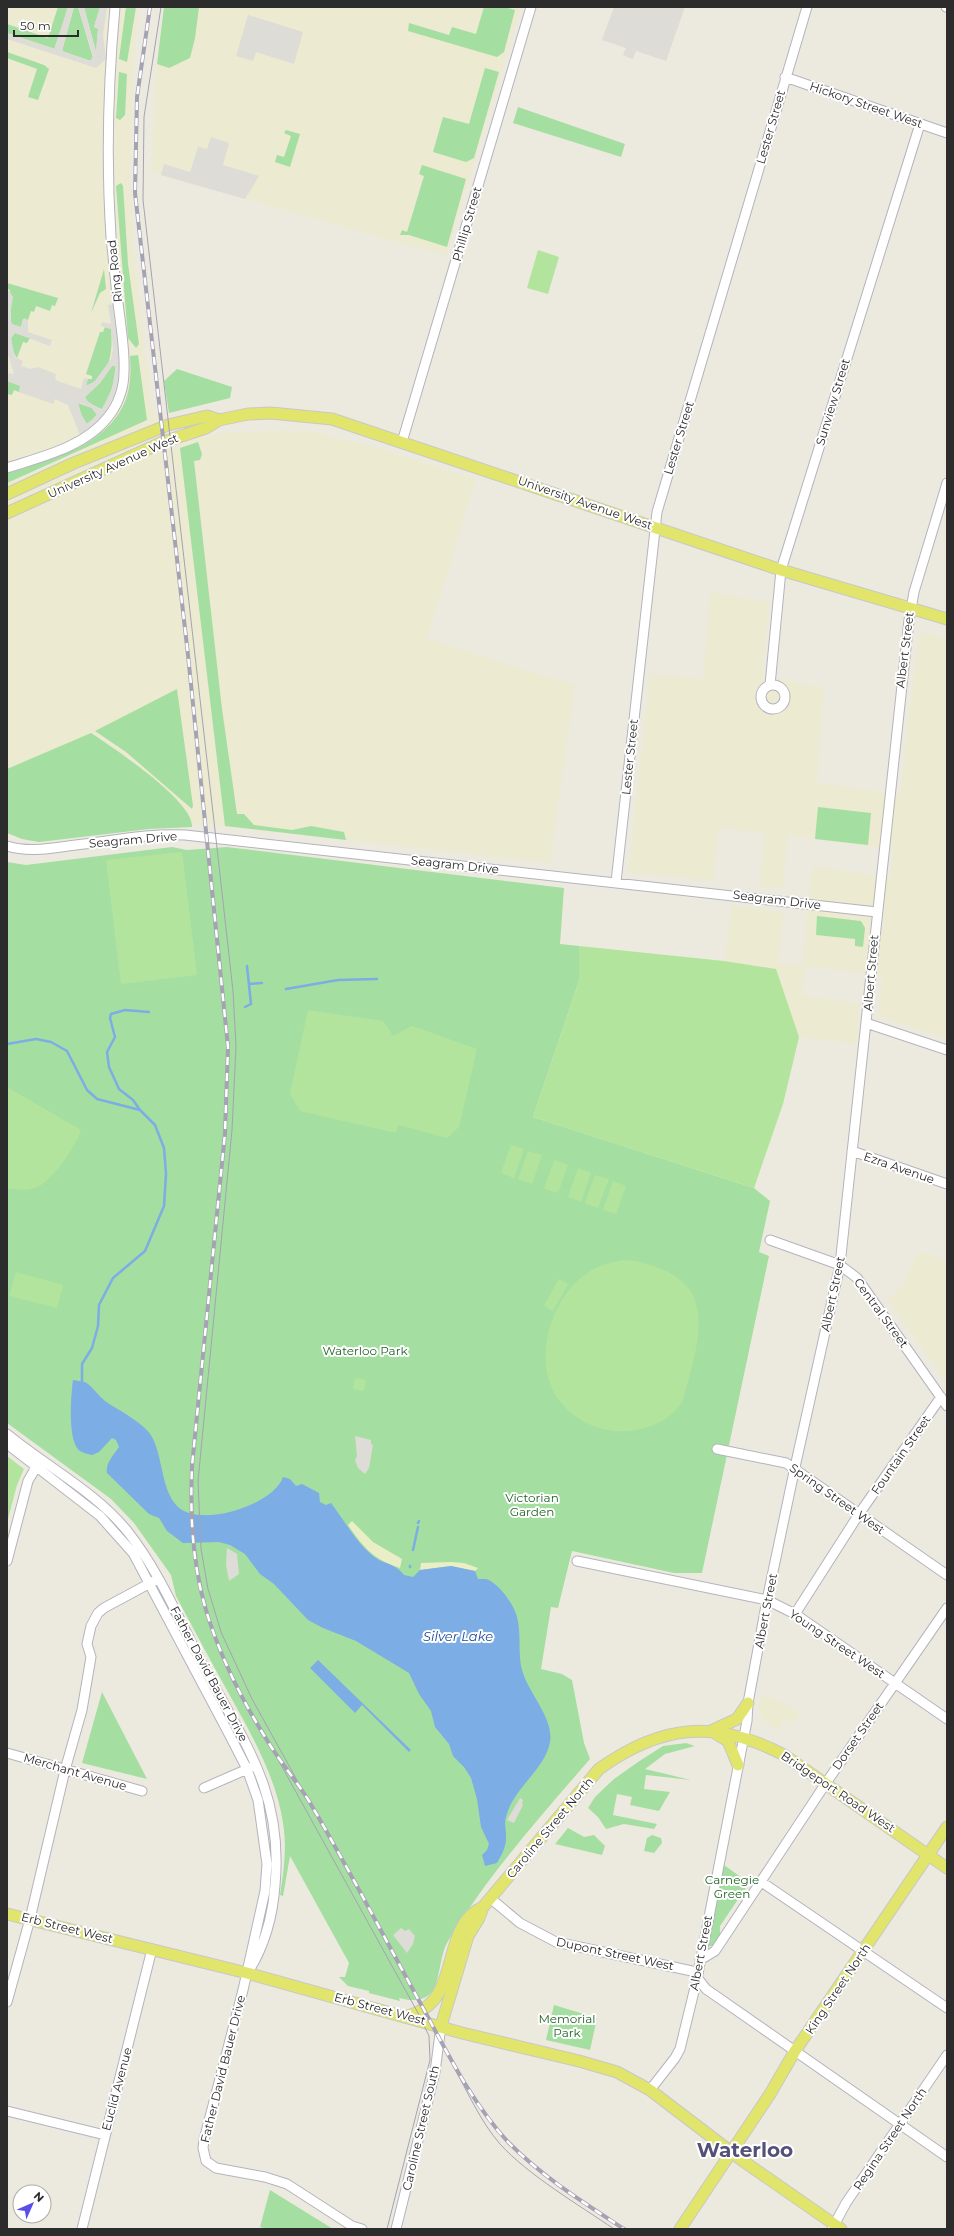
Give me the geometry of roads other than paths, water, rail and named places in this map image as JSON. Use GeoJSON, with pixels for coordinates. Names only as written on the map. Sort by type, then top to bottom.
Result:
{"type":"FeatureCollection","features":[{"type":"Feature","properties":{"kind":"main road","name":"University Avenue West"},"geometry":{"type":"LineString","coordinates":[[7,513],[163,442],[206,428],[219,420],[261,413],[316,416],[332,419],[402,442],[781,570],[947,619]]}},
{"type":"Feature","properties":{"kind":"main road","name":"University Avenue West"},"geometry":{"type":"LineString","coordinates":[[7,494],[74,463],[168,425],[207,416],[219,420]]}},
{"type":"Feature","properties":{"kind":"main road"},"geometry":{"type":"LineString","coordinates":[[710,1731],[737,1719],[748,1703]]}},
{"type":"Feature","properties":{"kind":"main road"},"geometry":{"type":"LineString","coordinates":[[710,1731],[728,1742],[738,1765]]}},
{"type":"Feature","properties":{"kind":"main road","name":"Caroline Street North"},"geometry":{"type":"LineString","coordinates":[[441,2026],[468,1936],[479,1918],[483,1907],[600,1769],[624,1752],[656,1738],[686,1732],[710,1731],[744,1736]]}},
{"type":"Feature","properties":{"kind":"main road","name":"Bridgeport Road West"},"geometry":{"type":"LineString","coordinates":[[744,1736],[784,1754],[947,1868]]}},
{"type":"Feature","properties":{"kind":"main road","name":"King Street North"},"geometry":{"type":"LineString","coordinates":[[680,2229],[732,2153],[796,2050],[947,1827]]}},
{"type":"Feature","properties":{"kind":"main road"},"geometry":{"type":"LineString","coordinates":[[407,2016],[424,2010],[437,1996],[446,1979],[453,1950],[462,1928],[473,1912],[483,1907]]}},
{"type":"Feature","properties":{"kind":"main road","name":"Erb Street West"},"geometry":{"type":"LineString","coordinates":[[7,1914],[247,1973],[441,2026],[595,2065],[627,2076],[650,2090],[732,2153],[835,2227]]}},
{"type":"Feature","properties":{"kind":"street","name":"Ring Road"},"geometry":{"type":"LineString","coordinates":[[7,468],[69,446],[92,433],[108,417],[122,388],[124,361],[114,269],[107,148],[109,75],[115,7]]}},
{"type":"Feature","properties":{"kind":"street","name":"Phillip Street"},"geometry":{"type":"LineString","coordinates":[[402,442],[531,7]]}},
{"type":"Feature","properties":{"kind":"street","name":"Lester Street"},"geometry":{"type":"LineString","coordinates":[[616,882],[657,512],[807,7]]}},
{"type":"Feature","properties":{"kind":"street","name":"Hickory Street West"},"geometry":{"type":"LineString","coordinates":[[785,77],[947,133]]}},
{"type":"Feature","properties":{"kind":"street","name":"Sunview Street"},"geometry":{"type":"LineString","coordinates":[[770,685],[781,570],[920,124]]}},
{"type":"Feature","properties":{"kind":"street","name":"Albert Street"},"geometry":{"type":"LineString","coordinates":[[650,2090],[675,2058],[680,2049],[697,1979],[744,1736],[748,1703],[767,1600],[794,1467],[840,1265],[910,608],[947,483]]}},
{"type":"Feature","properties":{"kind":"street","name":"Seagram Drive"},"geometry":{"type":"LineString","coordinates":[[7,846],[22,850],[34,850],[153,836],[186,835],[877,912]]}},
{"type":"Feature","properties":{"kind":"street","name":"Seagram Drive"},"geometry":{"type":"LineString","coordinates":[[7,839],[34,850]]}},
{"type":"Feature","properties":{"kind":"street"},"geometry":{"type":"LineString","coordinates":[[866,1023],[947,1050]]}},
{"type":"Feature","properties":{"kind":"street","name":"Ezra Avenue"},"geometry":{"type":"LineString","coordinates":[[852,1151],[947,1184]]}},
{"type":"Feature","properties":{"kind":"street","name":"Central Street"},"geometry":{"type":"LineString","coordinates":[[770,1240],[840,1265],[857,1278],[947,1406]]}},
{"type":"Feature","properties":{"kind":"street","name":"Fountain Street"},"geometry":{"type":"LineString","coordinates":[[795,1614],[859,1514],[941,1397]]}},
{"type":"Feature","properties":{"kind":"street","name":"Father David Bauer Drive"},"geometry":{"type":"LineString","coordinates":[[7,1434],[110,1525],[133,1553],[154,1581],[257,1765],[263,1779],[276,1829],[278,1858],[274,1902],[259,1954],[247,1973]]}},
{"type":"Feature","properties":{"kind":"street","name":"Father David Bauer Drive"},"geometry":{"type":"LineString","coordinates":[[7,1444],[39,1463]]}},
{"type":"Feature","properties":{"kind":"street","name":"Spring Street West"},"geometry":{"type":"LineString","coordinates":[[716,1449],[786,1463],[794,1467],[947,1575]]}},
{"type":"Feature","properties":{"kind":"street"},"geometry":{"type":"LineString","coordinates":[[7,1561],[28,1481],[39,1463]]}},
{"type":"Feature","properties":{"kind":"street","name":"Young Street West"},"geometry":{"type":"LineString","coordinates":[[576,1561],[767,1600],[795,1614],[947,1719]]}},
{"type":"Feature","properties":{"kind":"street"},"geometry":{"type":"LineString","coordinates":[[7,2002],[30,1919],[65,1770],[82,1710],[91,1658],[88,1644],[91,1626],[98,1613],[104,1608],[154,1581]]}},
{"type":"Feature","properties":{"kind":"street","name":"Father David Bauer Drive"},"geometry":{"type":"LineString","coordinates":[[154,1581],[247,1769],[258,1800],[267,1864],[265,1891],[247,1973],[202,2148],[206,2161],[216,2168],[264,2177],[286,2184],[352,2226],[362,2229]]}},
{"type":"Feature","properties":{"kind":"street","name":"Dorset Street"},"geometry":{"type":"LineString","coordinates":[[700,1960],[715,1951],[826,1782],[947,1608]]}},
{"type":"Feature","properties":{"kind":"street","name":"Merchant Avenue"},"geometry":{"type":"LineString","coordinates":[[7,1753],[142,1791]]}},
{"type":"Feature","properties":{"kind":"street"},"geometry":{"type":"LineString","coordinates":[[204,1788],[257,1765]]}},
{"type":"Feature","properties":{"kind":"street"},"geometry":{"type":"LineString","coordinates":[[760,1881],[947,2008]]}},
{"type":"Feature","properties":{"kind":"street","name":"Dupont Street West"},"geometry":{"type":"LineString","coordinates":[[490,1898],[520,1923],[556,1942],[692,1971],[706,1989],[796,2050],[947,2157]]}},
{"type":"Feature","properties":{"kind":"street","name":"Euclid Avenue"},"geometry":{"type":"LineString","coordinates":[[82,2229],[152,1949]]}},
{"type":"Feature","properties":{"kind":"street","name":"Caroline Street South"},"geometry":{"type":"LineString","coordinates":[[396,2229],[432,2085],[441,2026]]}},
{"type":"Feature","properties":{"kind":"street","name":"Regina Street North"},"geometry":{"type":"LineString","coordinates":[[835,2227],[899,2124],[947,2055]]}},
{"type":"Feature","properties":{"kind":"street"},"geometry":{"type":"LineString","coordinates":[[7,2111],[105,2135]]}},
{"type":"Feature","properties":{"kind":"water","name":"Silver Lake"},"geometry":{"type":"Polygon","coordinates":[[[73,1380],[87,1383],[105,1401],[146,1429],[151,1435],[157,1449],[168,1492],[177,1506],[188,1513],[202,1515],[218,1514],[235,1511],[251,1505],[266,1497],[277,1487],[283,1477],[290,1479],[296,1486],[302,1484],[319,1493],[320,1502],[326,1505],[331,1503],[356,1538],[373,1556],[393,1566],[404,1575],[413,1577],[420,1570],[451,1566],[475,1571],[478,1579],[486,1579],[490,1581],[502,1591],[511,1603],[516,1615],[523,1673],[545,1715],[550,1733],[550,1742],[542,1761],[515,1797],[510,1807],[505,1819],[505,1846],[497,1863],[485,1866],[482,1855],[487,1850],[489,1844],[481,1827],[477,1799],[471,1778],[464,1767],[453,1756],[449,1744],[435,1727],[431,1711],[419,1694],[409,1673],[356,1641],[323,1628],[308,1620],[274,1584],[260,1574],[245,1554],[230,1545],[219,1542],[183,1543],[167,1531],[159,1518],[149,1514],[107,1473],[107,1466],[119,1447],[116,1440],[112,1438],[99,1452],[92,1455],[81,1452],[76,1446],[73,1438],[71,1417],[73,1380]]]}},
{"type":"Feature","properties":{"kind":"water"},"geometry":{"type":"Polygon","coordinates":[[[318,1660],[411,1750],[409,1752],[362,1705],[355,1713],[310,1668],[318,1660]]]}},
{"type":"Feature","properties":{"kind":"waterway"},"geometry":{"type":"LineString","coordinates":[[245,1007],[251,1004],[247,966]]}},
{"type":"Feature","properties":{"kind":"waterway"},"geometry":{"type":"LineString","coordinates":[[286,989],[338,980],[377,979]]}},
{"type":"Feature","properties":{"kind":"waterway"},"geometry":{"type":"LineString","coordinates":[[249,984],[262,983]]}},
{"type":"Feature","properties":{"kind":"waterway"},"geometry":{"type":"LineString","coordinates":[[140,1110],[133,1100],[119,1089],[109,1067],[107,1052],[115,1037],[110,1018],[111,1014],[125,1010],[149,1012]]}},
{"type":"Feature","properties":{"kind":"waterway"},"geometry":{"type":"LineString","coordinates":[[7,1044],[36,1039],[51,1042],[67,1051],[87,1090],[97,1099],[140,1110],[155,1125],[164,1148],[166,1174],[164,1206],[145,1251],[113,1278],[99,1305],[98,1326],[92,1348],[82,1364],[82,1385]]}},
{"type":"Feature","properties":{"kind":"waterway"},"geometry":{"type":"LineString","coordinates":[[413,1550],[418,1527]]}},
{"type":"Feature","properties":{"kind":"tram line"},"geometry":{"type":"LineString","coordinates":[[148,25],[151,7]]}},
{"type":"Feature","properties":{"kind":"tram line"},"geometry":{"type":"LineString","coordinates":[[161,7],[144,117],[143,200],[233,991],[236,1046],[232,1130],[198,1481],[201,1549],[208,1589],[221,1632],[252,1699],[308,1800]]}},
{"type":"Feature","properties":{"kind":"tram line"},"geometry":{"type":"LineString","coordinates":[[203,811],[221,965]]}},
{"type":"Feature","properties":{"kind":"tram line"},"geometry":{"type":"LineString","coordinates":[[270,1745],[418,2013],[429,2036],[430,2060],[387,2229]]}},
{"type":"Feature","properties":{"kind":"tram line"},"geometry":{"type":"LineString","coordinates":[[453,2066],[486,2126],[500,2144],[539,2178],[614,2229]]}},
{"type":"Feature","properties":{"kind":"railway"},"geometry":{"type":"LineString","coordinates":[[150,7],[137,97],[135,193],[188,655],[228,1047],[225,1133],[192,1466],[191,1502],[193,1538],[201,1592],[218,1645],[242,1697],[279,1759],[309,1801],[353,1878],[451,2060],[472,2095],[508,2142],[534,2166],[563,2188],[624,2229]]}},
{"type":"Feature","properties":{"kind":"district","name":"Waterloo"},"geometry":{"type":"Point","coordinates":[745,2150]}},
{"type":"Feature","properties":{"kind":"park label","name":"Waterloo Park"},"geometry":{"type":"Point","coordinates":[365,1351]}},
{"type":"Feature","properties":{"kind":"park label","name":"Victorian Garden"},"geometry":{"type":"Point","coordinates":[532,1505]}},
{"type":"Feature","properties":{"kind":"park label","name":"Carnegie Green"},"geometry":{"type":"Point","coordinates":[732,1887]}},
{"type":"Feature","properties":{"kind":"park label","name":"Memorial Park"},"geometry":{"type":"Point","coordinates":[567,2026]}}]}
